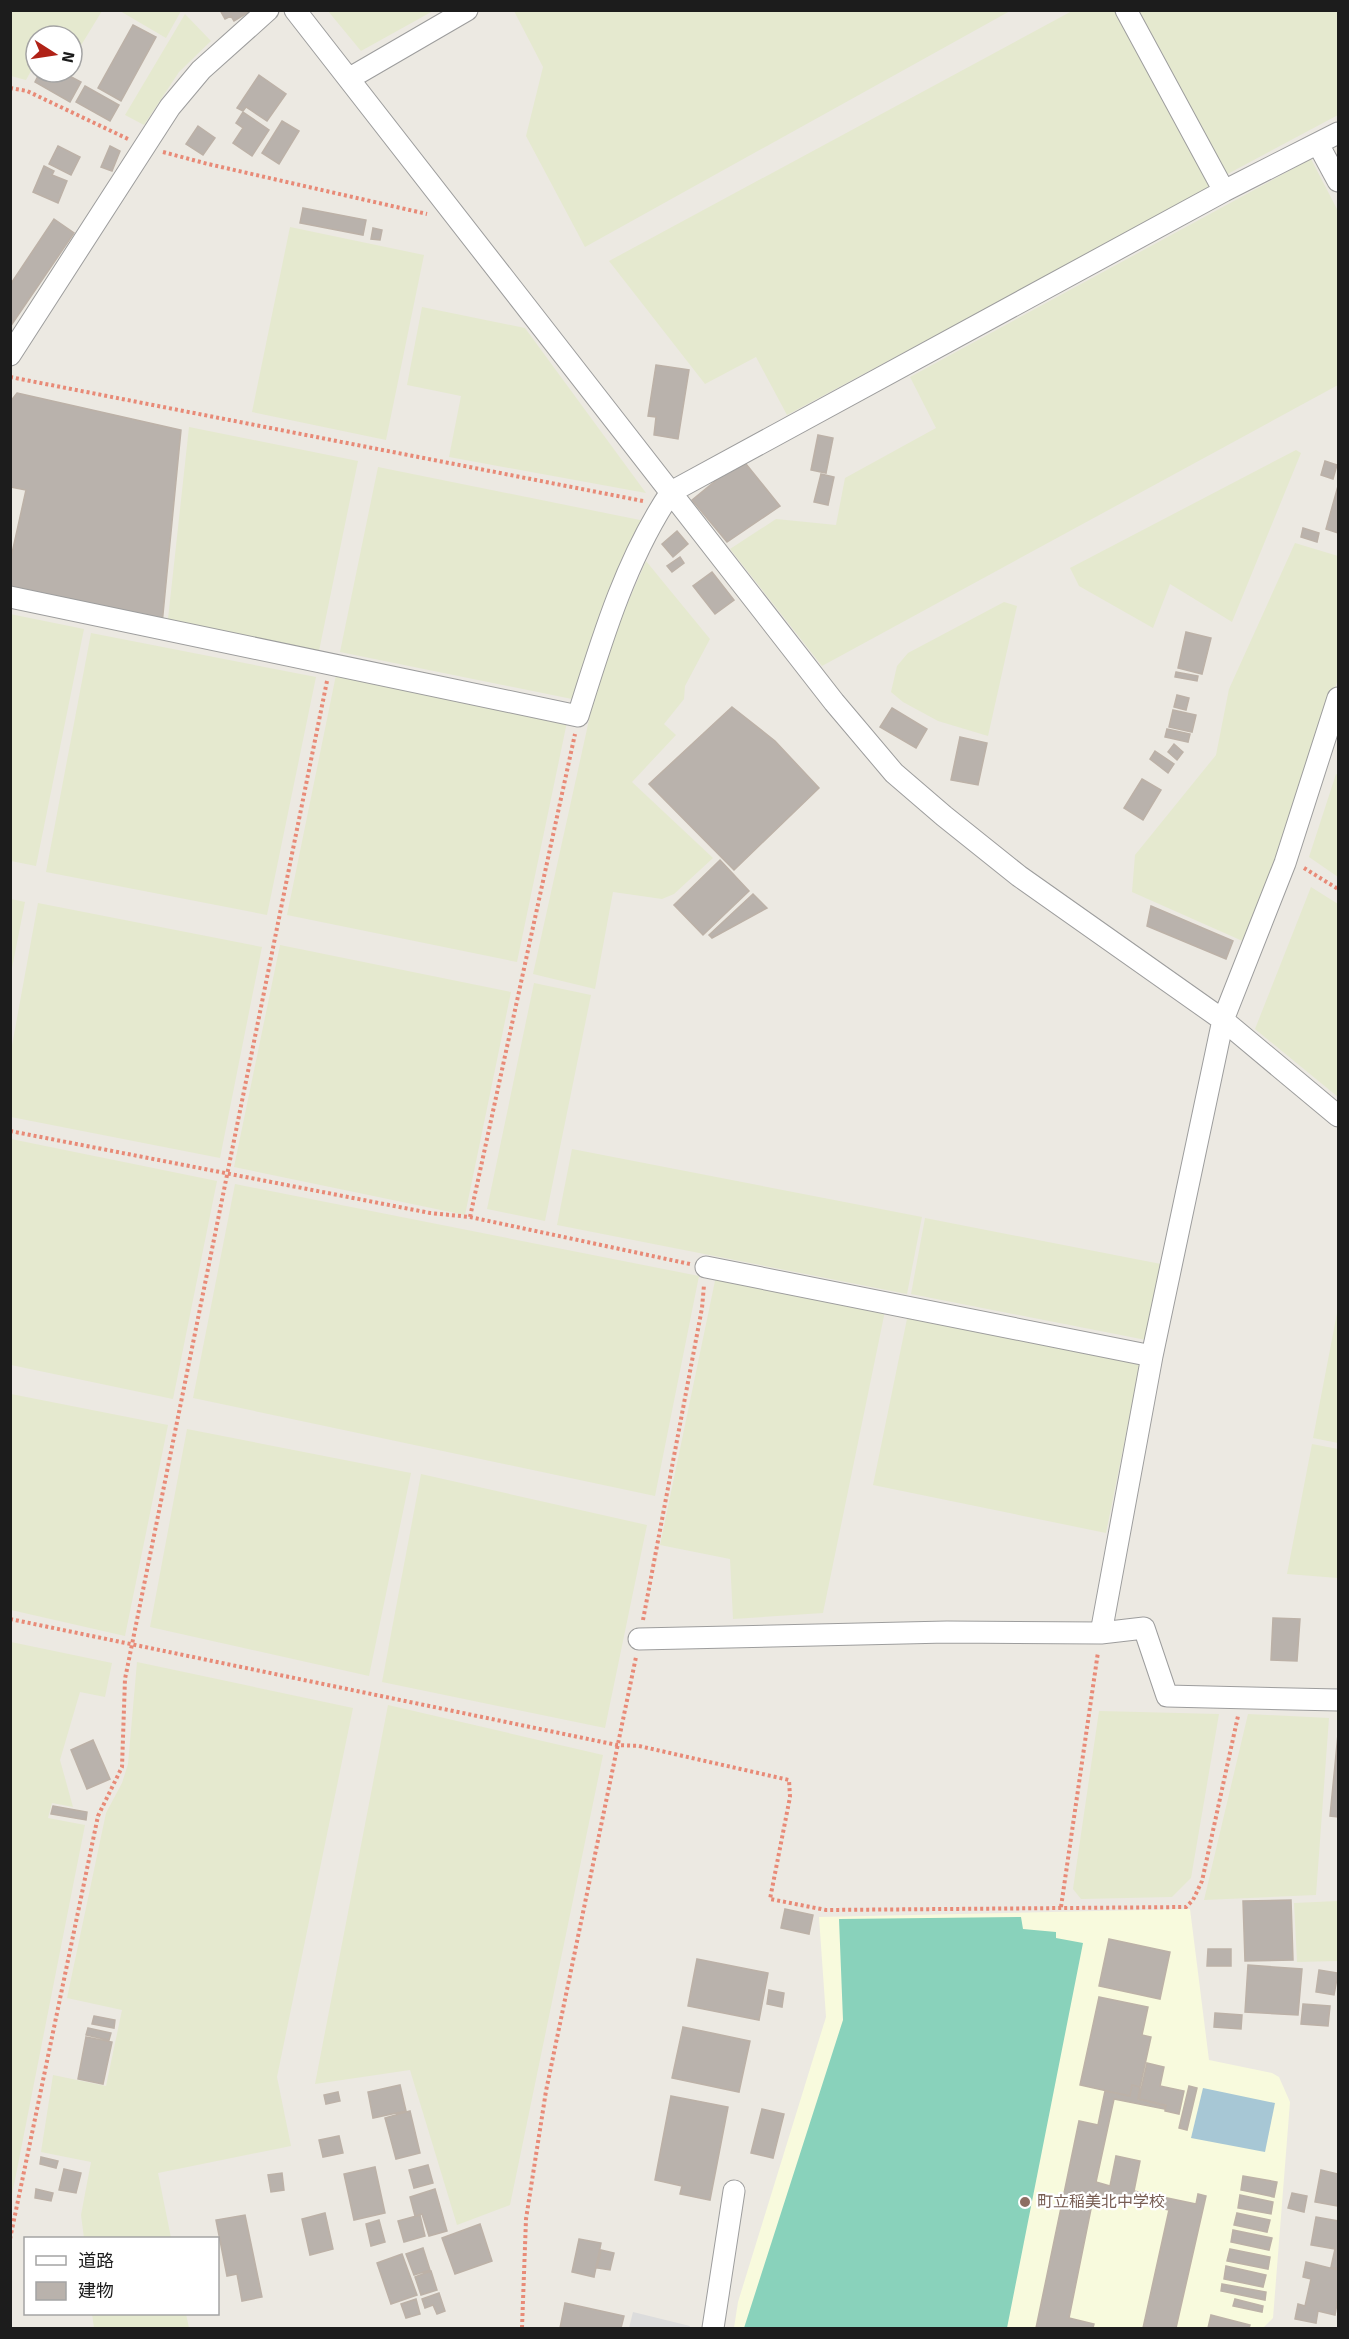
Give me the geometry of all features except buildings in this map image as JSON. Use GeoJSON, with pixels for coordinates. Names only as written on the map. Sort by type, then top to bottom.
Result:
{"type":"FeatureCollection","features":[{"type":"Feature","properties":{"kind":"street"},"geometry":{"type":"LineString","coordinates":[[10,355],[170,107],[201,70],[268,10]]}},
{"type":"Feature","properties":{"kind":"street"},"geometry":{"type":"LineString","coordinates":[[296,10],[458,215],[667,499],[894,773],[1019,876],[1223,1020],[1338,1116]]}},
{"type":"Feature","properties":{"kind":"street"},"geometry":{"type":"LineString","coordinates":[[350,78],[467,10]]}},
{"type":"Feature","properties":{"kind":"street"},"geometry":{"type":"LineString","coordinates":[[1126,10],[1224,191]]}},
{"type":"Feature","properties":{"kind":"street"},"geometry":{"type":"LineString","coordinates":[[10,597],[578,716],[604,633],[650,523],[667,499],[1224,191],[1338,133]]}},
{"type":"Feature","properties":{"kind":"street"},"geometry":{"type":"LineString","coordinates":[[1318,144],[1338,181]]}},
{"type":"Feature","properties":{"kind":"street"},"geometry":{"type":"LineString","coordinates":[[1101,1633],[1152,1356],[1223,1020],[1285,863],[1338,698]]}},
{"type":"Feature","properties":{"kind":"street"},"geometry":{"type":"LineString","coordinates":[[705,1267],[1152,1356]]}},
{"type":"Feature","properties":{"kind":"street"},"geometry":{"type":"LineString","coordinates":[[639,1639],[947,1632],[1101,1633],[1144,1628],[1167,1696],[1338,1700]]}},
{"type":"Feature","properties":{"kind":"street"},"geometry":{"type":"LineString","coordinates":[[714,2328],[734,2191]]}},
{"type":"Feature","properties":{"kind":"path"},"geometry":{"type":"LineString","coordinates":[[10,88],[27,91],[146,147],[207,164],[436,216],[458,215]]}},
{"type":"Feature","properties":{"kind":"path"},"geometry":{"type":"LineString","coordinates":[[10,377],[667,499]]}},
{"type":"Feature","properties":{"kind":"path"},"geometry":{"type":"LineString","coordinates":[[10,2239],[98,1816],[122,1767],[125,1680],[331,663]]}},
{"type":"Feature","properties":{"kind":"path"},"geometry":{"type":"LineString","coordinates":[[470,1217],[578,716]]}},
{"type":"Feature","properties":{"kind":"path"},"geometry":{"type":"LineString","coordinates":[[1285,863],[1305,868],[1338,889]]}},
{"type":"Feature","properties":{"kind":"path"},"geometry":{"type":"LineString","coordinates":[[10,1131],[430,1213],[470,1217],[705,1267],[702,1308],[639,1639],[546,2091],[526,2219],[522,2328]]}},
{"type":"Feature","properties":{"kind":"path"},"geometry":{"type":"LineString","coordinates":[[10,1619],[617,1745],[639,1746],[789,1780],[790,1797],[770,1899],[826,1910],[1186,1907],[1193,1900],[1202,1881],[1243,1697]]}},
{"type":"Feature","properties":{"kind":"path"},"geometry":{"type":"LineString","coordinates":[[1061,1907],[1101,1633]]}},
{"type":"Feature","properties":{"kind":"shaded area"},"geometry":{"type":"Polygon","coordinates":[[[11,10],[102,11],[84,40],[84,24],[24,24],[24,79],[11,76],[11,10]]]}},
{"type":"Feature","properties":{"kind":"shaded area"},"geometry":{"type":"Polygon","coordinates":[[[181,10],[166,38],[120,11],[181,10]]]}},
{"type":"Feature","properties":{"kind":"shaded area"},"geometry":{"type":"Polygon","coordinates":[[[328,11],[433,11],[361,51],[328,11]]]}},
{"type":"Feature","properties":{"kind":"shaded area"},"geometry":{"type":"Polygon","coordinates":[[[514,11],[1010,11],[585,247],[526,136],[543,67],[514,11]]]}},
{"type":"Feature","properties":{"kind":"shaded area"},"geometry":{"type":"Polygon","coordinates":[[[1072,11],[1119,11],[1213,187],[787,415],[756,357],[705,384],[609,261],[1072,11]]]}},
{"type":"Feature","properties":{"kind":"shaded area"},"geometry":{"type":"Polygon","coordinates":[[[1134,11],[1338,11],[1338,115],[1222,177],[1134,11]]]}},
{"type":"Feature","properties":{"kind":"shaded area"},"geometry":{"type":"Polygon","coordinates":[[[185,14],[211,41],[179,72],[144,125],[125,115],[185,14]]]}},
{"type":"Feature","properties":{"kind":"shaded area"},"geometry":{"type":"Polygon","coordinates":[[[1311,159],[1338,211],[1338,385],[822,666],[730,549],[776,519],[836,525],[845,478],[936,428],[910,377],[1311,159]]]}},
{"type":"Feature","properties":{"kind":"shaded area"},"geometry":{"type":"Polygon","coordinates":[[[290,227],[424,255],[386,440],[252,412],[290,227]]]}},
{"type":"Feature","properties":{"kind":"shaded area"},"geometry":{"type":"Polygon","coordinates":[[[422,307],[525,328],[646,493],[449,457],[461,396],[407,385],[422,307]]]}},
{"type":"Feature","properties":{"kind":"shaded area"},"geometry":{"type":"Polygon","coordinates":[[[189,427],[358,461],[319,651],[168,619],[189,427]]]}},
{"type":"Feature","properties":{"kind":"shaded area"},"geometry":{"type":"Polygon","coordinates":[[[1296,450],[1301,453],[1232,622],[1170,584],[1153,628],[1079,586],[1070,568],[1296,450]]]}},
{"type":"Feature","properties":{"kind":"shaded area"},"geometry":{"type":"Polygon","coordinates":[[[378,467],[645,521],[572,699],[340,652],[378,467]]]}},
{"type":"Feature","properties":{"kind":"shaded area"},"geometry":{"type":"Polygon","coordinates":[[[1295,543],[1338,556],[1338,679],[1281,856],[1247,943],[1132,892],[1135,855],[1216,755],[1229,689],[1295,543]]]}},
{"type":"Feature","properties":{"kind":"shaded area"},"geometry":{"type":"Polygon","coordinates":[[[646,561],[710,639],[685,686],[684,699],[664,724],[676,735],[632,782],[713,858],[674,894],[662,899],[613,892],[595,989],[533,974],[602,661],[646,561]]]}},
{"type":"Feature","properties":{"kind":"shaded area"},"geometry":{"type":"Polygon","coordinates":[[[1004,602],[1017,606],[988,736],[938,721],[903,702],[891,692],[897,666],[908,653],[1004,602]]]}},
{"type":"Feature","properties":{"kind":"shaded area"},"geometry":{"type":"Polygon","coordinates":[[[10,614],[84,629],[36,866],[11,861],[10,614]]]}},
{"type":"Feature","properties":{"kind":"shaded area"},"geometry":{"type":"Polygon","coordinates":[[[91,633],[316,677],[267,915],[46,872],[91,633]]]}},
{"type":"Feature","properties":{"kind":"shaded area"},"geometry":{"type":"Polygon","coordinates":[[[336,675],[567,722],[517,962],[287,915],[336,675]]]}},
{"type":"Feature","properties":{"kind":"shaded area"},"geometry":{"type":"Polygon","coordinates":[[[1336,774],[1338,775],[1338,877],[1309,857],[1336,774]]]}},
{"type":"Feature","properties":{"kind":"shaded area"},"geometry":{"type":"Polygon","coordinates":[[[1311,887],[1338,904],[1338,1097],[1255,1029],[1311,887]]]}},
{"type":"Feature","properties":{"kind":"shaded area"},"geometry":{"type":"Polygon","coordinates":[[[10,899],[25,902],[11,973],[10,899]]]}},
{"type":"Feature","properties":{"kind":"shaded area"},"geometry":{"type":"Polygon","coordinates":[[[38,903],[262,947],[220,1158],[11,1117],[11,1051],[38,903]]]}},
{"type":"Feature","properties":{"kind":"shaded area"},"geometry":{"type":"Polygon","coordinates":[[[280,945],[511,992],[465,1215],[234,1167],[280,945]]]}},
{"type":"Feature","properties":{"kind":"shaded area"},"geometry":{"type":"Polygon","coordinates":[[[534,983],[591,995],[545,1221],[487,1209],[534,983]]]}},
{"type":"Feature","properties":{"kind":"shaded area"},"geometry":{"type":"Polygon","coordinates":[[[11,1139],[217,1181],[173,1399],[11,1365],[11,1139]]]}},
{"type":"Feature","properties":{"kind":"shaded area"},"geometry":{"type":"Polygon","coordinates":[[[572,1149],[922,1217],[907,1294],[557,1225],[572,1149]]]}},
{"type":"Feature","properties":{"kind":"shaded area"},"geometry":{"type":"Polygon","coordinates":[[[235,1184],[699,1276],[655,1496],[193,1398],[235,1184]]]}},
{"type":"Feature","properties":{"kind":"shaded area"},"geometry":{"type":"Polygon","coordinates":[[[925,1218],[1161,1264],[1146,1340],[911,1294],[925,1218]]]}},
{"type":"Feature","properties":{"kind":"shaded area"},"geometry":{"type":"Polygon","coordinates":[[[716,1276],[885,1311],[823,1613],[733,1619],[730,1559],[660,1545],[716,1276]]]}},
{"type":"Feature","properties":{"kind":"shaded area"},"geometry":{"type":"Polygon","coordinates":[[[1338,1308],[1338,1443],[1313,1438],[1338,1308]]]}},
{"type":"Feature","properties":{"kind":"shaded area"},"geometry":{"type":"Polygon","coordinates":[[[908,1314],[1141,1361],[1106,1533],[873,1485],[908,1314]]]}},
{"type":"Feature","properties":{"kind":"shaded area"},"geometry":{"type":"Polygon","coordinates":[[[11,1394],[168,1425],[125,1636],[11,1610],[11,1394]]]}},
{"type":"Feature","properties":{"kind":"shaded area"},"geometry":{"type":"Polygon","coordinates":[[[187,1429],[411,1473],[369,1676],[150,1627],[187,1429]]]}},
{"type":"Feature","properties":{"kind":"shaded area"},"geometry":{"type":"Polygon","coordinates":[[[1312,1444],[1338,1449],[1338,1578],[1287,1574],[1312,1444]]]}},
{"type":"Feature","properties":{"kind":"shaded area"},"geometry":{"type":"Polygon","coordinates":[[[421,1474],[647,1525],[605,1728],[382,1682],[421,1474]]]}},
{"type":"Feature","properties":{"kind":"shaded area"},"geometry":{"type":"Polygon","coordinates":[[[11,1642],[112,1663],[105,1697],[80,1692],[60,1760],[73,1807],[52,1803],[48,1818],[85,1825],[11,2200],[11,1642]]]}},
{"type":"Feature","properties":{"kind":"shaded area"},"geometry":{"type":"Polygon","coordinates":[[[137,1662],[353,1708],[277,2077],[291,2146],[158,2173],[171,2237],[84,2237],[81,2215],[91,2162],[41,2152],[53,2075],[106,2086],[122,2010],[67,1998],[106,1813],[122,1783],[128,1764],[137,1662]]]}},
{"type":"Feature","properties":{"kind":"shaded area"},"geometry":{"type":"Polygon","coordinates":[[[388,1705],[603,1755],[510,2205],[457,2225],[410,2070],[315,2084],[388,1705]]]}},
{"type":"Feature","properties":{"kind":"shaded area"},"geometry":{"type":"Polygon","coordinates":[[[1099,1711],[1219,1714],[1191,1878],[1172,1897],[1081,1899],[1073,1889],[1099,1711]]]}},
{"type":"Feature","properties":{"kind":"shaded area"},"geometry":{"type":"Polygon","coordinates":[[[1248,1714],[1329,1718],[1316,1895],[1204,1900],[1248,1714]]]}},
{"type":"Feature","properties":{"kind":"shaded area"},"geometry":{"type":"Polygon","coordinates":[[[1338,1901],[1338,1961],[1297,1962],[1294,1903],[1338,1901]]]}},
{"type":"Feature","properties":{"kind":"shaded area","name":"町立稲美北中学校"},"geometry":{"type":"Polygon","coordinates":[[[1190,1909],[1209,2060],[1272,2073],[1279,2077],[1290,2102],[1273,2318],[1263,2328],[734,2328],[738,2302],[826,2017],[819,1917],[1190,1909]]]}},
{"type":"Feature","properties":{"kind":"shaded area"},"geometry":{"type":"Polygon","coordinates":[[[633,2312],[690,2326],[689,2328],[629,2328],[633,2312]]]}},
{"type":"Feature","properties":{"kind":"shaded area"},"geometry":{"type":"Polygon","coordinates":[[[92,2315],[186,2315],[189,2328],[94,2328],[92,2315]]]}},
{"type":"Feature","properties":{"kind":"green space","name":"町立稲美北中学校"},"geometry":{"type":"Polygon","coordinates":[[[1021,1917],[1023,1929],[1056,1932],[1056,1938],[1083,1943],[1007,2328],[744,2328],[843,2020],[839,1919],[1021,1917]]]}},
{"type":"Feature","properties":{"kind":"water"},"geometry":{"type":"Polygon","coordinates":[[[1203,2088],[1275,2103],[1265,2152],[1191,2138],[1203,2088]]]}},
{"type":"Feature","properties":{"kind":"place","name":"町立稲美北中学校"},"geometry":{"type":"Point","coordinates":[1025,2202]}}]}
